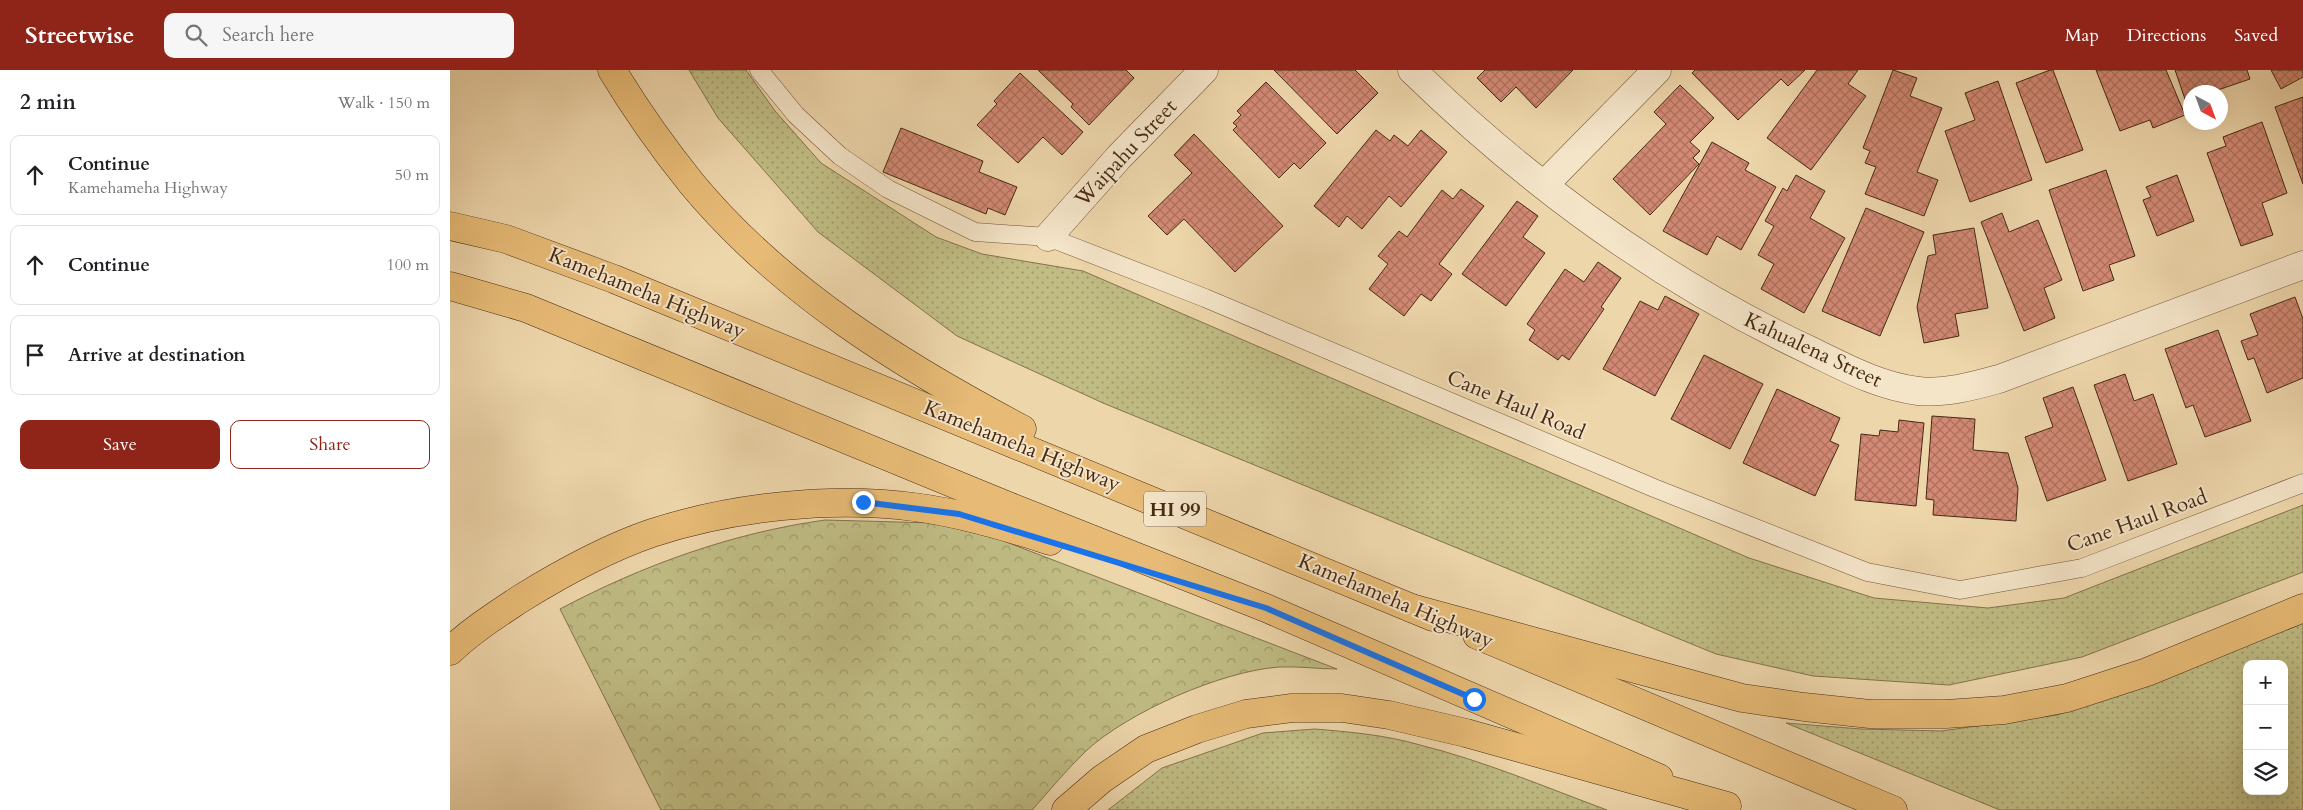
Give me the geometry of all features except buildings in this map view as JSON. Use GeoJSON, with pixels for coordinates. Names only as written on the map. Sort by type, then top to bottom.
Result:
{"type":"FeatureCollection","features":[{"type":"Feature","properties":{"kind":"main road"},"geometry":{"type":"LineString","coordinates":[[612,70],[640,115],[693,185],[747,241],[810,297],[868,340],[946,389],[1160,502]]}},
{"type":"Feature","properties":{"kind":"main road","name":"Kamehameha Highway"},"geometry":{"type":"LineString","coordinates":[[450,226],[506,239],[614,279],[1160,502],[1893,810]]}},
{"type":"Feature","properties":{"kind":"main road"},"geometry":{"type":"LineString","coordinates":[[450,286],[526,308],[1008,506],[1266,608],[1731,808]]}},
{"type":"Feature","properties":{"kind":"main road"},"geometry":{"type":"LineString","coordinates":[[450,651],[508,607],[552,579],[605,552],[652,534],[702,520],[810,504],[863,502],[959,514],[1266,608]]}},
{"type":"Feature","properties":{"kind":"main road"},"geometry":{"type":"LineString","coordinates":[[1412,608],[1742,698],[1804,708],[1870,714],[1946,714],[2004,710],[2067,698],[2147,672],[2303,608]]}},
{"type":"Feature","properties":{"kind":"main road"},"geometry":{"type":"LineString","coordinates":[[1066,810],[1102,779],[1146,749],[1197,729],[1246,714],[1292,708],[1342,708],[1389,715],[1466,733],[1731,808]]}},
{"type":"Feature","properties":{"kind":"street","name":"Waipahu Street"},"geometry":{"type":"LineString","coordinates":[[1048,237],[1120,157],[1204,70]]}},
{"type":"Feature","properties":{"kind":"street","name":"Kahualena Street"},"geometry":{"type":"LineString","coordinates":[[1412,70],[1496,147],[1591,221],[1750,322],[1880,383],[1919,391],[1957,390],[1999,379],[2303,265]]}},
{"type":"Feature","properties":{"kind":"street"},"geometry":{"type":"LineString","coordinates":[[1544,185],[1656,70]]}},
{"type":"Feature","properties":{"kind":"lane","name":"Cane Haul Road"},"geometry":{"type":"LineString","coordinates":[[759,70],[796,115],[840,156],[888,189],[975,232],[1048,237],[1205,298],[1654,488],[1867,572],[1960,590],[2082,568],[2303,483]]}},
{"type":"Feature","properties":{"kind":"green space"},"geometry":{"type":"Polygon","coordinates":[[[689,70],[746,70],[775,111],[821,163],[936,237],[982,254],[1083,271],[1749,558],[1874,598],[1988,608],[2064,598],[2303,505],[2303,572],[2082,657],[1949,685],[1813,676],[1716,654],[1103,403],[957,336],[818,232],[718,118],[689,70]]]}},
{"type":"Feature","properties":{"kind":"green space"},"geometry":{"type":"Polygon","coordinates":[[[825,520],[935,523],[1001,540],[1337,669],[1279,667],[1256,670],[1204,685],[1150,708],[1104,736],[1086,751],[1032,810],[661,810],[560,609],[623,578],[689,553],[756,533],[825,520]]]}},
{"type":"Feature","properties":{"kind":"green space"},"geometry":{"type":"Polygon","coordinates":[[[2303,623],[2303,810],[2000,810],[1786,723],[1861,729],[1941,731],[2057,715],[2150,684],[2303,623]]]}},
{"type":"Feature","properties":{"kind":"green space"},"geometry":{"type":"Polygon","coordinates":[[[1315,729],[1381,736],[1444,751],[1607,810],[1108,810],[1162,768],[1263,733],[1315,729]]]}},
{"type":"Feature","properties":{"kind":"route"},"geometry":{"type":"LineString","coordinates":[[863,502],[913,506],[959,514],[995,523],[1266,608],[1474,699]]}}]}
